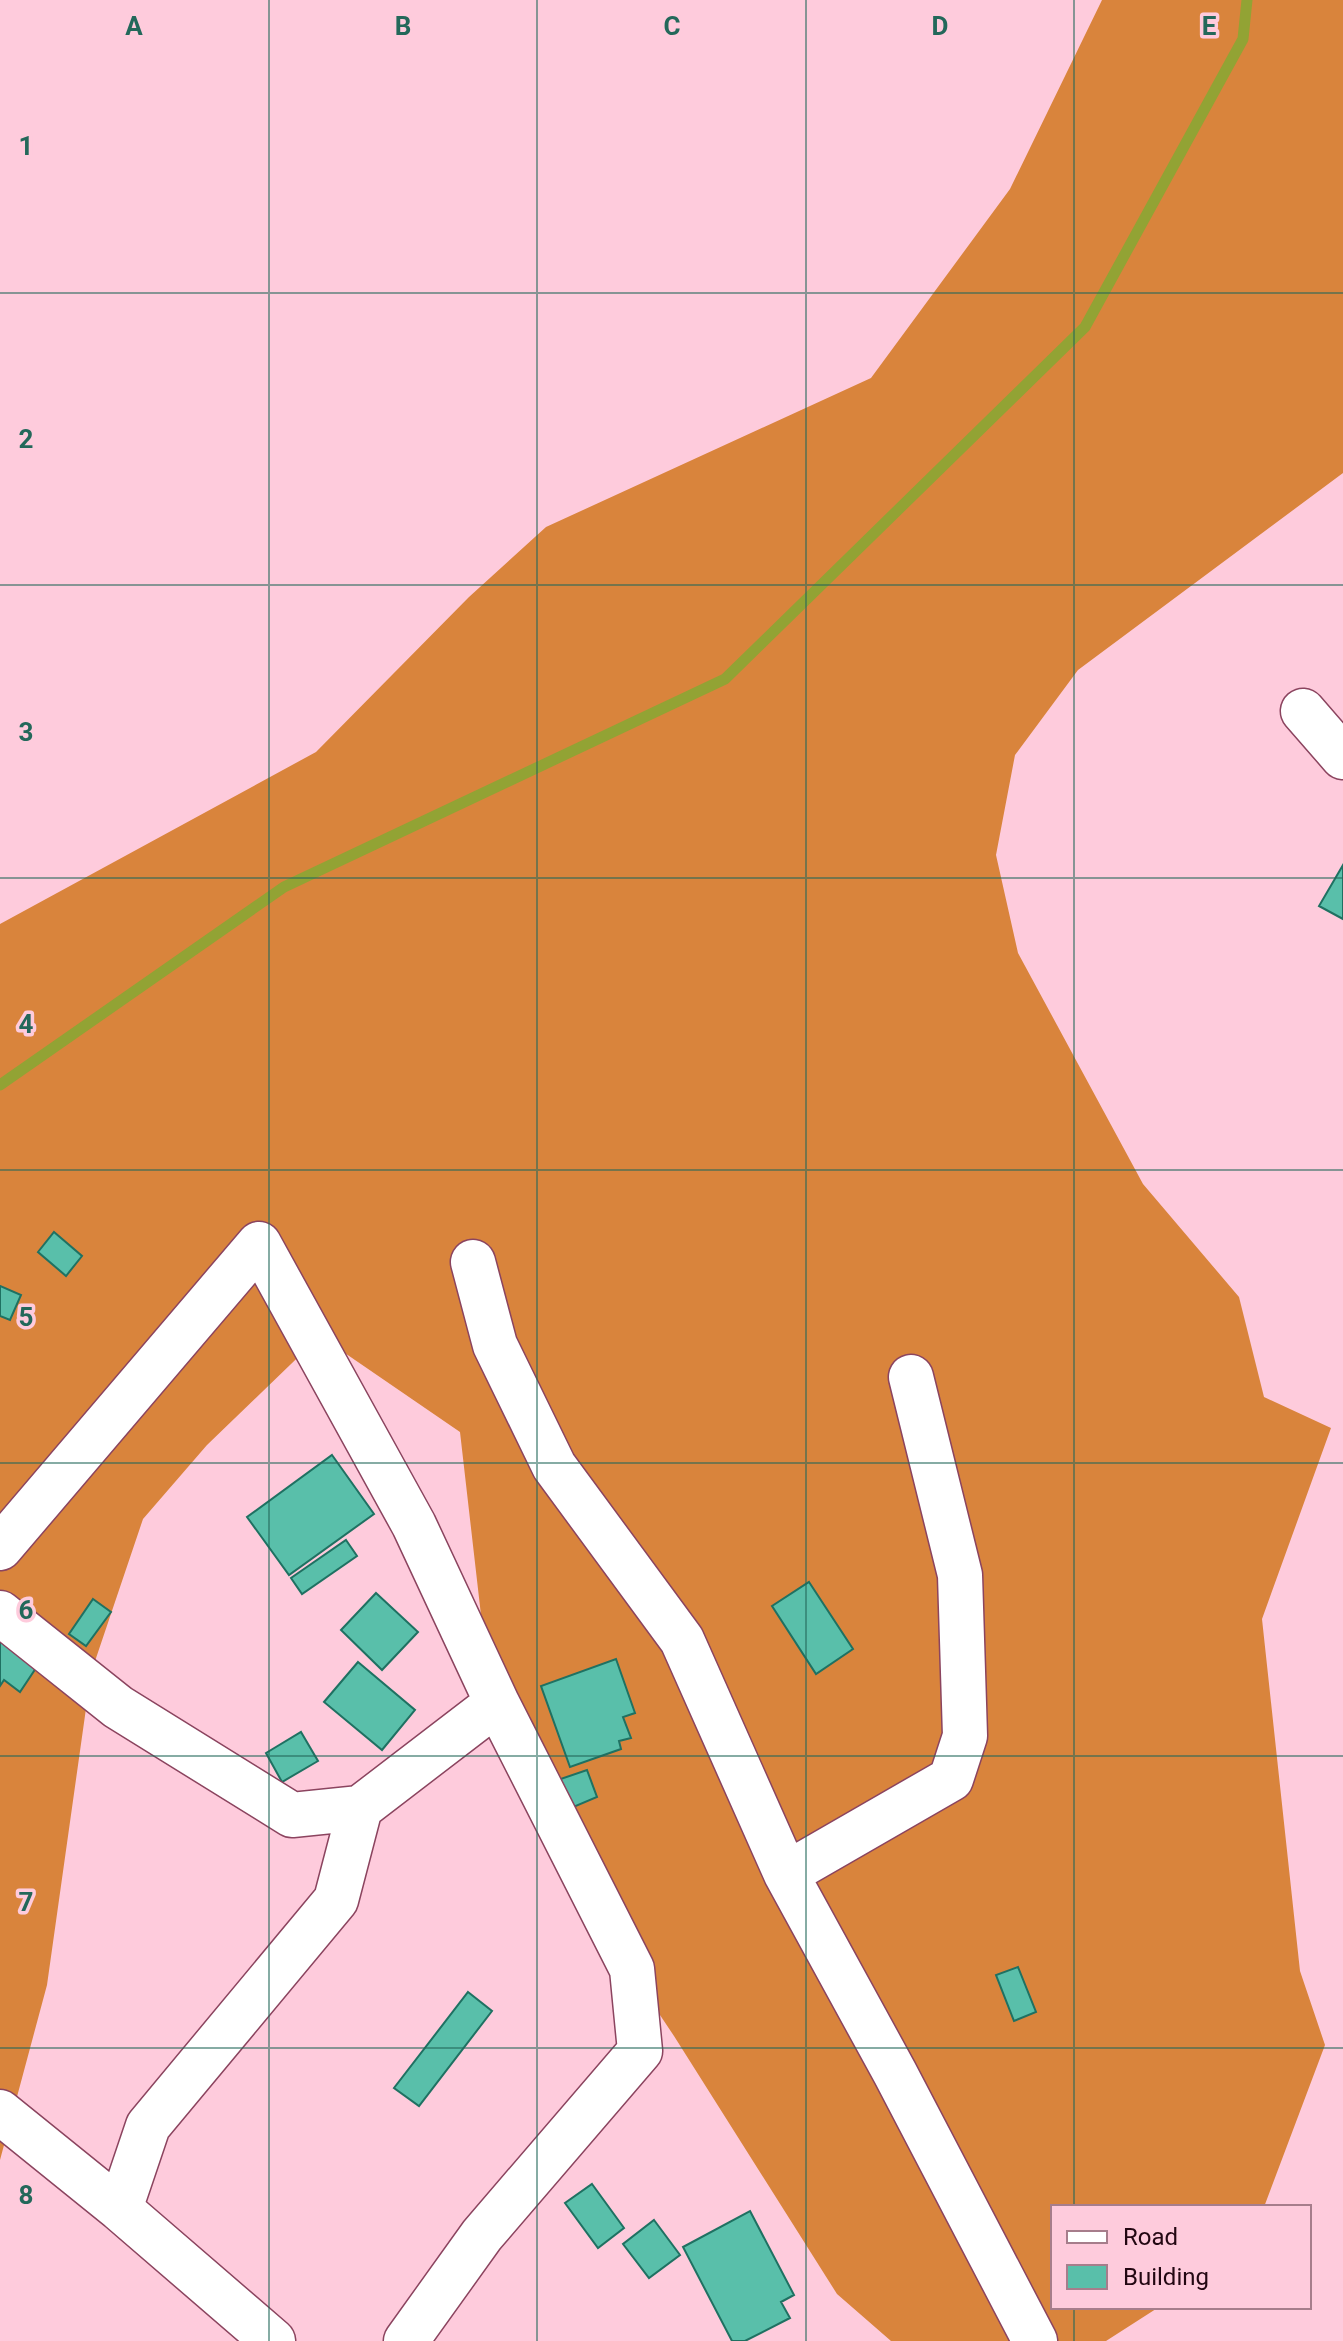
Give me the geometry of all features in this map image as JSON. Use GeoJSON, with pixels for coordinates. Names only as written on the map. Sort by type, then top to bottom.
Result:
{"type":"FeatureCollection","features":[{"type":"Feature","properties":{"kind":"street"},"geometry":{"type":"LineString","coordinates":[[1303,711],[1343,757]]}},
{"type":"Feature","properties":{"kind":"street"},"geometry":{"type":"LineString","coordinates":[[0,1548],[259,1244],[414,1525],[497,1703],[632,1969],[640,2051],[482,2235],[406,2341]]}},
{"type":"Feature","properties":{"kind":"street"},"geometry":{"type":"LineString","coordinates":[[473,1262],[495,1345],[554,1466],[682,1640],[786,1874],[895,2073],[1035,2341]]}},
{"type":"Feature","properties":{"kind":"street"},"geometry":{"type":"LineString","coordinates":[[786,1874],[951,1779],[965,1736],[960,1575],[911,1377]]}},
{"type":"Feature","properties":{"kind":"street"},"geometry":{"type":"LineString","coordinates":[[0,1613],[118,1707],[292,1815],[360,1808],[497,1703]]}},
{"type":"Feature","properties":{"kind":"street"},"geometry":{"type":"LineString","coordinates":[[120,2209],[148,2126],[336,1900],[360,1808]]}},
{"type":"Feature","properties":{"kind":"street"},"geometry":{"type":"LineString","coordinates":[[0,2112],[120,2209],[273,2341]]}},
{"type":"Feature","properties":{"kind":"shaded area"},"geometry":{"type":"Polygon","coordinates":[[[1102,0],[1343,0],[1343,473],[1078,670],[1015,755],[996,855],[1018,953],[1143,1184],[1239,1297],[1264,1397],[1331,1428],[1262,1619],[1300,1971],[1325,2045],[1265,2205],[1051,2205],[1051,2309],[1156,2309],[1106,2341],[891,2341],[837,2294],[674,2036],[532,1823],[485,1650],[460,1432],[320,1336],[207,1445],[143,1519],[91,1673],[47,1985],[0,2160],[0,924],[316,752],[469,597],[546,527],[871,378],[1010,189],[1102,0]]]}},
{"type":"Feature","properties":{"kind":"building"},"geometry":{"type":"Polygon","coordinates":[[[1343,865],[1343,919],[1319,906],[1343,865]]]}},
{"type":"Feature","properties":{"kind":"building"},"geometry":{"type":"Polygon","coordinates":[[[54,1232],[82,1256],[66,1276],[38,1252],[54,1232]]]}},
{"type":"Feature","properties":{"kind":"building"},"geometry":{"type":"Polygon","coordinates":[[[0,1286],[21,1295],[10,1320],[0,1316],[0,1286]]]}},
{"type":"Feature","properties":{"kind":"building"},"geometry":{"type":"Polygon","coordinates":[[[332,1455],[374,1514],[289,1575],[247,1517],[332,1455]]]}},
{"type":"Feature","properties":{"kind":"building"},"geometry":{"type":"Polygon","coordinates":[[[346,1540],[357,1556],[302,1594],[291,1578],[346,1540]]]}},
{"type":"Feature","properties":{"kind":"building"},"geometry":{"type":"Polygon","coordinates":[[[809,1582],[853,1649],[816,1674],[772,1606],[809,1582]]]}},
{"type":"Feature","properties":{"kind":"building"},"geometry":{"type":"Polygon","coordinates":[[[376,1593],[418,1632],[382,1670],[341,1630],[376,1593]]]}},
{"type":"Feature","properties":{"kind":"building"},"geometry":{"type":"Polygon","coordinates":[[[93,1599],[111,1612],[86,1646],[69,1634],[93,1599]]]}},
{"type":"Feature","properties":{"kind":"building"},"geometry":{"type":"Polygon","coordinates":[[[0,1639],[38,1665],[20,1692],[4,1680],[0,1686],[0,1639]]]}},
{"type":"Feature","properties":{"kind":"building"},"geometry":{"type":"Polygon","coordinates":[[[616,1659],[635,1713],[623,1717],[631,1738],[619,1741],[621,1749],[570,1767],[541,1686],[616,1659]]]}},
{"type":"Feature","properties":{"kind":"building"},"geometry":{"type":"Polygon","coordinates":[[[358,1662],[415,1710],[382,1750],[324,1702],[358,1662]]]}},
{"type":"Feature","properties":{"kind":"building"},"geometry":{"type":"Polygon","coordinates":[[[301,1732],[318,1761],[282,1782],[266,1753],[301,1732]]]}},
{"type":"Feature","properties":{"kind":"building"},"geometry":{"type":"Polygon","coordinates":[[[587,1770],[597,1797],[557,1814],[549,1783],[587,1770]]]}},
{"type":"Feature","properties":{"kind":"building"},"geometry":{"type":"Polygon","coordinates":[[[1018,1967],[1036,2012],[1014,2021],[996,1975],[1018,1967]]]}},
{"type":"Feature","properties":{"kind":"building"},"geometry":{"type":"Polygon","coordinates":[[[468,1992],[492,2011],[419,2106],[394,2088],[468,1992]]]}},
{"type":"Feature","properties":{"kind":"building"},"geometry":{"type":"Polygon","coordinates":[[[592,2184],[624,2228],[598,2248],[565,2203],[592,2184]]]}},
{"type":"Feature","properties":{"kind":"building"},"geometry":{"type":"Polygon","coordinates":[[[750,2211],[794,2295],[781,2302],[790,2318],[745,2341],[732,2341],[683,2247],[750,2211]]]}},
{"type":"Feature","properties":{"kind":"building"},"geometry":{"type":"Polygon","coordinates":[[[654,2220],[680,2255],[649,2278],[623,2244],[654,2220]]]}},
{"type":"Feature","properties":{"kind":"waterway"},"geometry":{"type":"LineString","coordinates":[[0,1085],[284,887],[725,679],[1085,327],[1243,39],[1247,0]]}}]}
